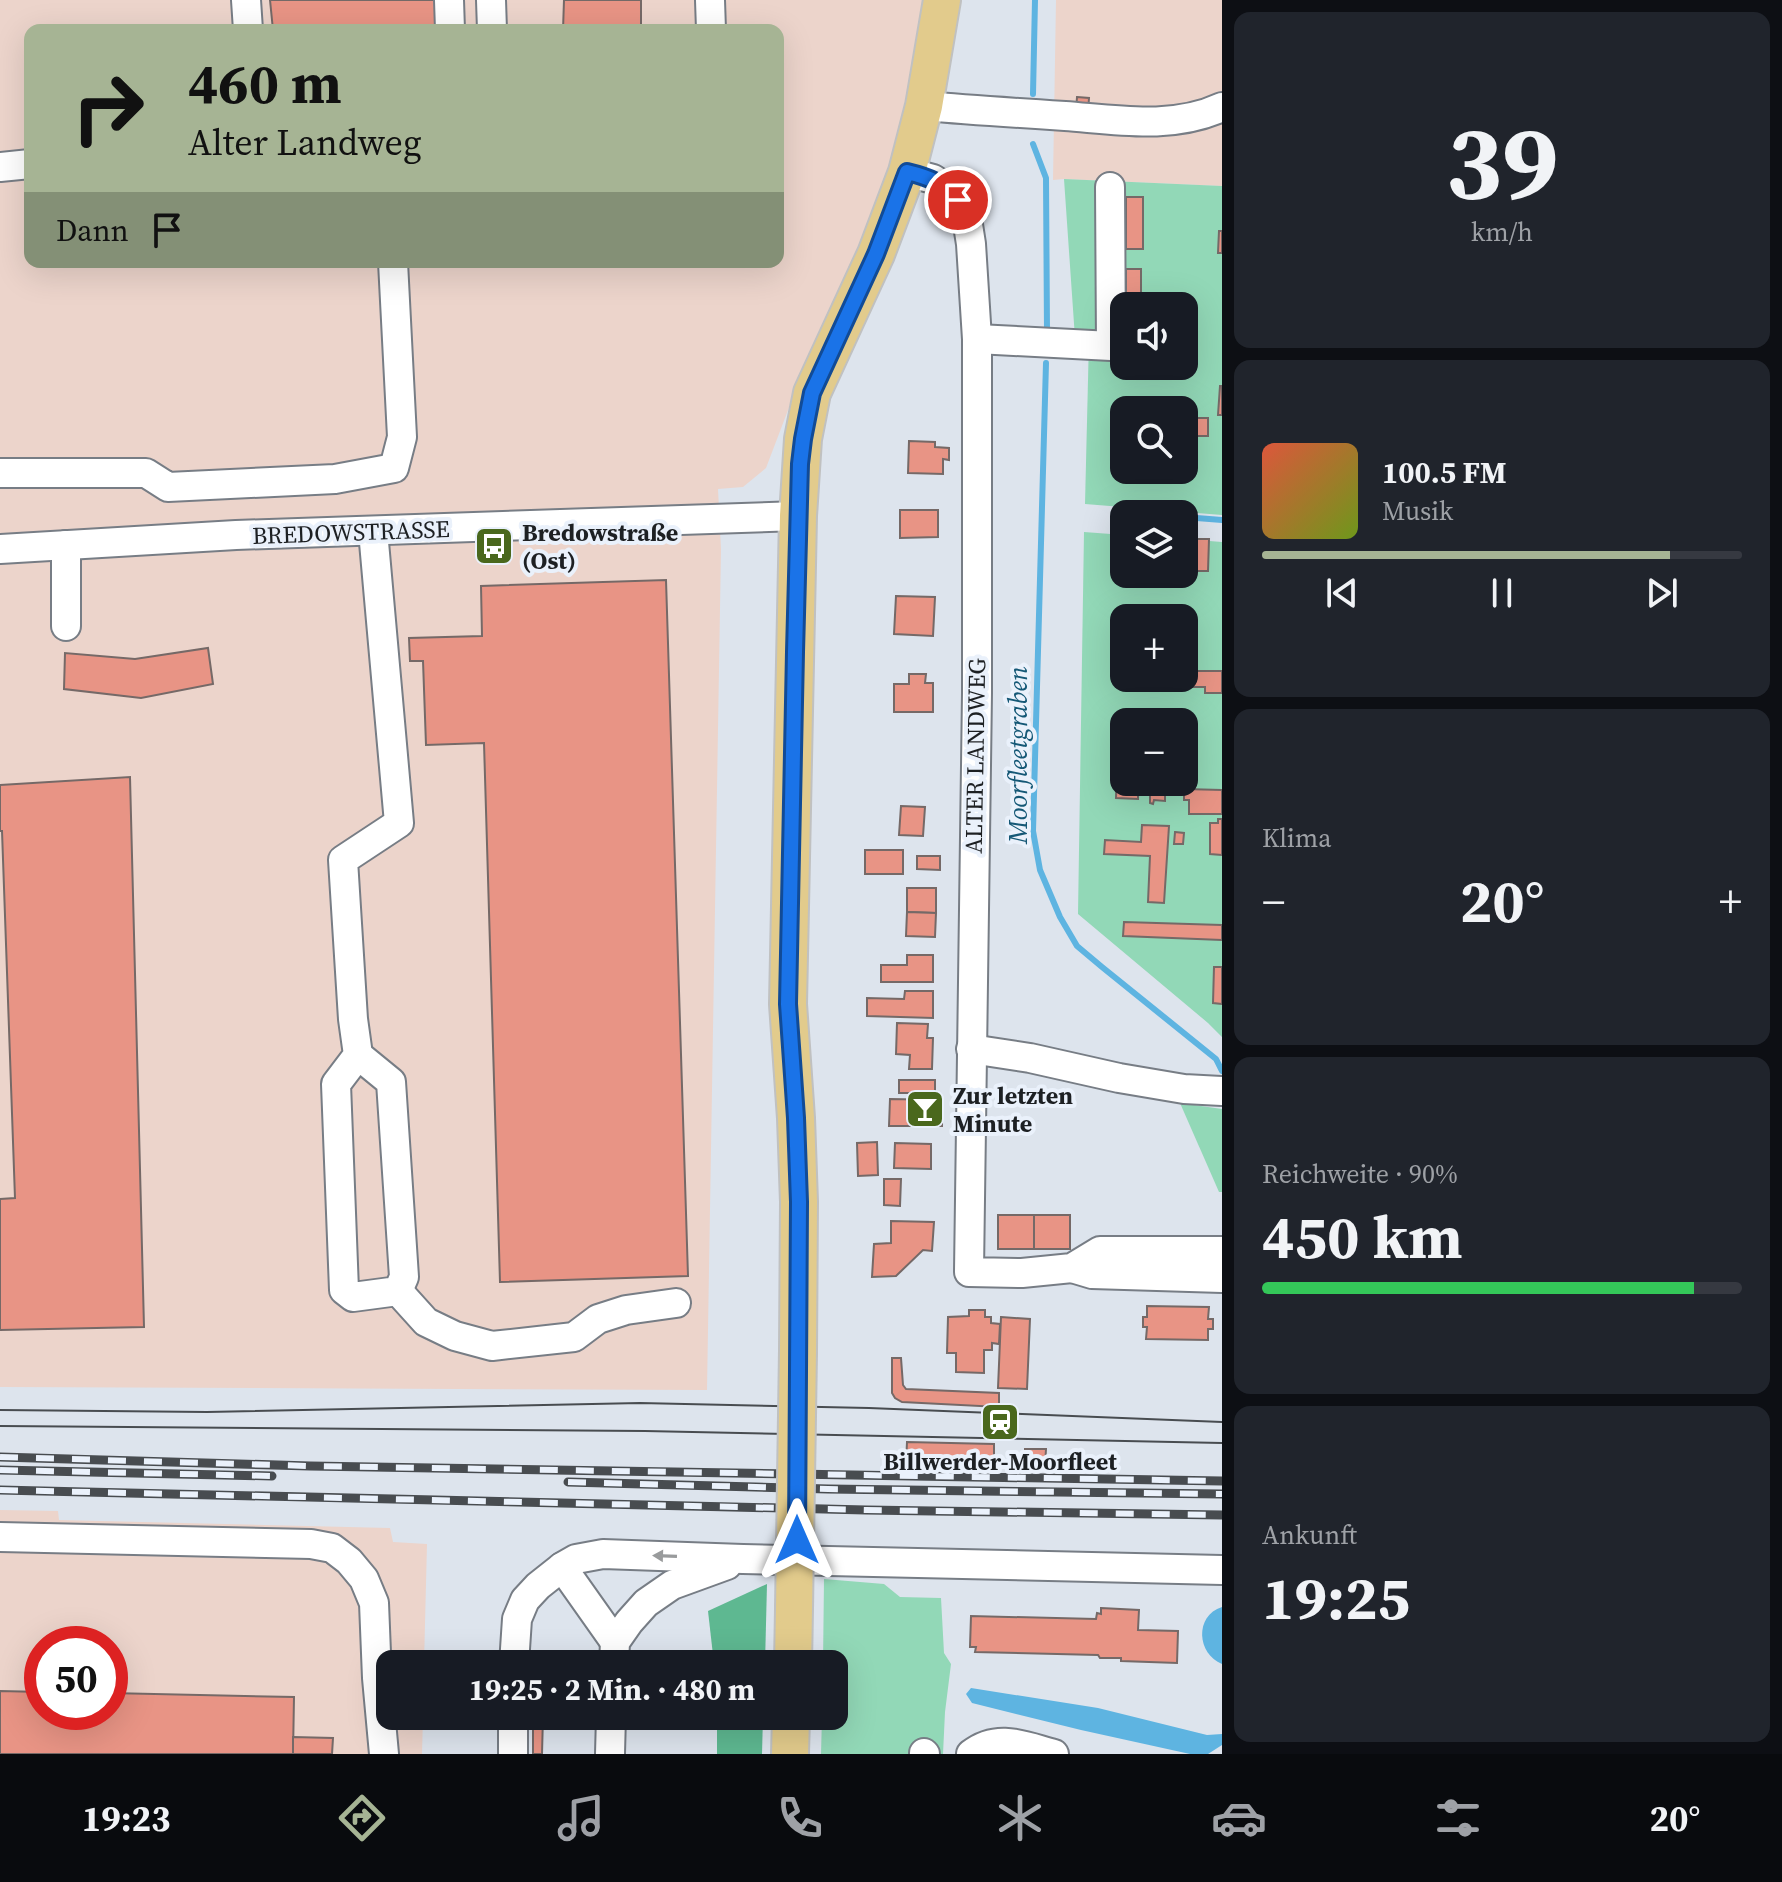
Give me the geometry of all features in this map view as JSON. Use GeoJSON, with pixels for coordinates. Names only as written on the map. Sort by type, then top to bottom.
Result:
{"type":"FeatureCollection","features":[{"type":"Feature","properties":{"kind":"main road"},"geometry":{"type":"LineString","coordinates":[[793,1650],[799,1202],[788,1004],[798,516],[803,439],[812,393],[876,254],[907,172],[924,106],[942,0]]}},
{"type":"Feature","properties":{"kind":"main road"},"geometry":{"type":"LineString","coordinates":[[790,1754],[791,1730]]}},
{"type":"Feature","properties":{"kind":"street"},"geometry":{"type":"LineString","coordinates":[[246,0],[248,24]]}},
{"type":"Feature","properties":{"kind":"street"},"geometry":{"type":"LineString","coordinates":[[449,0],[450,24]]}},
{"type":"Feature","properties":{"kind":"street"},"geometry":{"type":"LineString","coordinates":[[491,0],[492,24]]}},
{"type":"Feature","properties":{"kind":"street"},"geometry":{"type":"LineString","coordinates":[[710,0],[711,24]]}},
{"type":"Feature","properties":{"kind":"street"},"geometry":{"type":"LineString","coordinates":[[924,106],[1160,122],[1188,119],[1222,107]]}},
{"type":"Feature","properties":{"kind":"street"},"geometry":{"type":"LineString","coordinates":[[0,167],[24,165]]}},
{"type":"Feature","properties":{"kind":"street","name":"ALTER LANDWEG"},"geometry":{"type":"LineString","coordinates":[[907,172],[933,179],[951,191],[966,212],[977,339],[977,693],[969,1272],[1022,1273],[1072,1268],[1092,1274],[1222,1278]]}},
{"type":"Feature","properties":{"kind":"street"},"geometry":{"type":"LineString","coordinates":[[977,339],[1111,346],[1110,187]]}},
{"type":"Feature","properties":{"kind":"street"},"geometry":{"type":"LineString","coordinates":[[0,473],[146,473],[168,487],[335,479],[394,468],[402,437],[393,268]]}},
{"type":"Feature","properties":{"kind":"street","name":"BREDOWSTRASSE"},"geometry":{"type":"LineString","coordinates":[[0,549],[236,535],[798,516]]}},
{"type":"Feature","properties":{"kind":"street"},"geometry":{"type":"LineString","coordinates":[[373,531],[399,823],[343,860],[358,1055],[391,1082],[404,1277],[398,1291]]}},
{"type":"Feature","properties":{"kind":"street"},"geometry":{"type":"LineString","coordinates":[[66,545],[66,626]]}},
{"type":"Feature","properties":{"kind":"street"},"geometry":{"type":"LineString","coordinates":[[971,1049],[1184,1089],[1222,1091]]}},
{"type":"Feature","properties":{"kind":"street"},"geometry":{"type":"LineString","coordinates":[[358,1055],[336,1084],[344,1290],[353,1297],[398,1291]]}},
{"type":"Feature","properties":{"kind":"street","name":"ALTER LANDWEG"},"geometry":{"type":"LineString","coordinates":[[1072,1268],[1100,1251],[1222,1251]]}},
{"type":"Feature","properties":{"kind":"street"},"geometry":{"type":"LineString","coordinates":[[398,1291],[426,1322],[455,1336],[492,1346],[574,1337],[598,1319],[626,1310],[676,1303]]}},
{"type":"Feature","properties":{"kind":"street"},"geometry":{"type":"LineString","coordinates":[[0,1537],[311,1544],[332,1548],[349,1561],[364,1579],[374,1603],[384,1754]]}},
{"type":"Feature","properties":{"kind":"street"},"geometry":{"type":"LineString","coordinates":[[515,1650],[517,1619],[525,1600],[562,1567],[576,1559],[603,1554],[1222,1570]]}},
{"type":"Feature","properties":{"kind":"street"},"geometry":{"type":"LineString","coordinates":[[616,1650],[629,1622],[646,1603],[672,1585],[743,1559]]}},
{"type":"Feature","properties":{"kind":"street"},"geometry":{"type":"LineString","coordinates":[[562,1567],[613,1650]]}},
{"type":"Feature","properties":{"kind":"street"},"geometry":{"type":"LineString","coordinates":[[513,1730],[513,1754]]}},
{"type":"Feature","properties":{"kind":"street"},"geometry":{"type":"LineString","coordinates":[[610,1754],[611,1730]]}},
{"type":"Feature","properties":{"kind":"street"},"geometry":{"type":"LineString","coordinates":[[971,1754],[983,1745],[1005,1742],[1054,1754]]}},
{"type":"Feature","properties":{"kind":"shaded area"},"geometry":{"type":"Polygon","coordinates":[[[0,0],[924,0],[919,45],[888,180],[804,368],[766,468],[743,487],[718,489],[721,549],[707,1390],[0,1387],[0,0]]]}},
{"type":"Feature","properties":{"kind":"shaded area"},"geometry":{"type":"Polygon","coordinates":[[[1056,0],[1222,0],[1222,186],[1053,180],[1056,0]]]}},
{"type":"Feature","properties":{"kind":"shaded area"},"geometry":{"type":"Polygon","coordinates":[[[0,1510],[58,1511],[59,1520],[390,1528],[393,1542],[427,1544],[424,1650],[376,1650],[376,1730],[423,1730],[422,1754],[0,1754],[0,1510]]]}},
{"type":"Feature","properties":{"kind":"green space"},"geometry":{"type":"Polygon","coordinates":[[[1064,179],[1222,186],[1222,515],[1198,513],[1198,500],[1110,500],[1110,506],[1085,504],[1089,339],[1075,338],[1064,179]]]}},
{"type":"Feature","properties":{"kind":"green space"},"geometry":{"type":"Polygon","coordinates":[[[1084,532],[1110,534],[1110,588],[1198,588],[1198,540],[1222,542],[1222,1037],[1078,914],[1084,532]]]}},
{"type":"Feature","properties":{"kind":"green space"},"geometry":{"type":"Polygon","coordinates":[[[1180,1103],[1222,1109],[1222,1192],[1219,1192],[1180,1103]]]}},
{"type":"Feature","properties":{"kind":"green space"},"geometry":{"type":"Polygon","coordinates":[[[824,1579],[884,1584],[900,1597],[941,1598],[944,1653],[951,1664],[943,1754],[821,1754],[822,1730],[848,1730],[848,1650],[823,1650],[824,1579]]]}},
{"type":"Feature","properties":{"kind":"green space"},"geometry":{"type":"Polygon","coordinates":[[[767,1584],[765,1650],[712,1650],[708,1611],[767,1584]]]}},
{"type":"Feature","properties":{"kind":"green space"},"geometry":{"type":"Polygon","coordinates":[[[717,1730],[763,1730],[762,1754],[717,1754],[717,1730]]]}},
{"type":"Feature","properties":{"kind":"water"},"geometry":{"type":"Polygon","coordinates":[[[1222,1607],[1222,1664],[1208,1652],[1202,1635],[1207,1618],[1222,1607]]]}},
{"type":"Feature","properties":{"kind":"water"},"geometry":{"type":"Polygon","coordinates":[[[971,1688],[1098,1708],[1207,1735],[1222,1734],[1222,1745],[1208,1754],[1190,1754],[1081,1730],[972,1703],[966,1694],[971,1688]]]}},
{"type":"Feature","properties":{"kind":"building"},"geometry":{"type":"Polygon","coordinates":[[[270,0],[438,0],[440,24],[272,24],[270,0]]]}},
{"type":"Feature","properties":{"kind":"building"},"geometry":{"type":"Polygon","coordinates":[[[564,0],[641,0],[641,24],[563,24],[564,0]]]}},
{"type":"Feature","properties":{"kind":"building"},"geometry":{"type":"Polygon","coordinates":[[[1077,97],[1089,98],[1088,112],[1076,111],[1077,97]]]}},
{"type":"Feature","properties":{"kind":"building"},"geometry":{"type":"Polygon","coordinates":[[[1126,197],[1143,197],[1143,249],[1126,249],[1126,197]]]}},
{"type":"Feature","properties":{"kind":"building"},"geometry":{"type":"Polygon","coordinates":[[[1219,231],[1222,231],[1222,253],[1218,253],[1219,231]]]}},
{"type":"Feature","properties":{"kind":"building"},"geometry":{"type":"Polygon","coordinates":[[[1126,269],[1141,269],[1141,292],[1126,292],[1126,269]]]}},
{"type":"Feature","properties":{"kind":"building"},"geometry":{"type":"Polygon","coordinates":[[[1220,386],[1222,415],[1218,415],[1220,386]]]}},
{"type":"Feature","properties":{"kind":"building"},"geometry":{"type":"Polygon","coordinates":[[[1198,418],[1208,418],[1208,436],[1198,436],[1198,418]]]}},
{"type":"Feature","properties":{"kind":"building"},"geometry":{"type":"Polygon","coordinates":[[[909,441],[935,442],[935,447],[949,448],[949,460],[943,459],[943,474],[908,473],[909,441]]]}},
{"type":"Feature","properties":{"kind":"building"},"geometry":{"type":"Polygon","coordinates":[[[900,510],[938,510],[938,537],[900,538],[900,510]]]}},
{"type":"Feature","properties":{"kind":"building"},"geometry":{"type":"Polygon","coordinates":[[[1198,539],[1209,539],[1208,571],[1198,571],[1198,539]]]}},
{"type":"Feature","properties":{"kind":"building"},"geometry":{"type":"Polygon","coordinates":[[[666,580],[688,1276],[500,1282],[484,743],[426,745],[423,661],[410,661],[409,638],[482,636],[481,586],[666,580]]]}},
{"type":"Feature","properties":{"kind":"building"},"geometry":{"type":"Polygon","coordinates":[[[896,596],[935,597],[933,636],[894,634],[896,596]]]}},
{"type":"Feature","properties":{"kind":"building"},"geometry":{"type":"Polygon","coordinates":[[[208,648],[213,684],[141,698],[64,689],[65,653],[135,659],[208,648]]]}},
{"type":"Feature","properties":{"kind":"building"},"geometry":{"type":"Polygon","coordinates":[[[1198,671],[1222,671],[1222,693],[1205,693],[1205,687],[1198,687],[1198,671]]]}},
{"type":"Feature","properties":{"kind":"building"},"geometry":{"type":"Polygon","coordinates":[[[909,674],[926,674],[925,683],[933,683],[933,712],[894,712],[894,684],[909,684],[909,674]]]}},
{"type":"Feature","properties":{"kind":"building"},"geometry":{"type":"Polygon","coordinates":[[[130,777],[144,1327],[0,1330],[0,1199],[15,1198],[0,785],[130,777]]]}},
{"type":"Feature","properties":{"kind":"building"},"geometry":{"type":"Polygon","coordinates":[[[1198,789],[1222,790],[1222,814],[1189,814],[1189,800],[1184,800],[1184,796],[1198,796],[1198,789]]]}},
{"type":"Feature","properties":{"kind":"building"},"geometry":{"type":"Polygon","coordinates":[[[1116,796],[1138,796],[1138,799],[1116,796]]]}},
{"type":"Feature","properties":{"kind":"building"},"geometry":{"type":"Polygon","coordinates":[[[1150,796],[1165,796],[1165,801],[1154,800],[1153,804],[1150,803],[1150,796]]]}},
{"type":"Feature","properties":{"kind":"building"},"geometry":{"type":"Polygon","coordinates":[[[901,806],[925,807],[923,836],[899,835],[901,806]]]}},
{"type":"Feature","properties":{"kind":"building"},"geometry":{"type":"Polygon","coordinates":[[[1218,819],[1222,819],[1222,855],[1210,854],[1210,823],[1218,823],[1218,819]]]}},
{"type":"Feature","properties":{"kind":"building"},"geometry":{"type":"Polygon","coordinates":[[[1142,825],[1169,826],[1164,903],[1148,902],[1150,856],[1104,854],[1105,840],[1141,842],[1142,825]]]}},
{"type":"Feature","properties":{"kind":"building"},"geometry":{"type":"Polygon","coordinates":[[[1175,832],[1184,833],[1183,844],[1174,844],[1175,832]]]}},
{"type":"Feature","properties":{"kind":"building"},"geometry":{"type":"Polygon","coordinates":[[[865,850],[903,850],[903,874],[865,874],[865,850]]]}},
{"type":"Feature","properties":{"kind":"building"},"geometry":{"type":"Polygon","coordinates":[[[917,856],[940,856],[940,870],[917,869],[917,856]]]}},
{"type":"Feature","properties":{"kind":"building"},"geometry":{"type":"Polygon","coordinates":[[[907,888],[936,888],[936,913],[907,912],[907,888]]]}},
{"type":"Feature","properties":{"kind":"building"},"geometry":{"type":"Polygon","coordinates":[[[907,912],[936,913],[935,937],[906,936],[907,912]]]}},
{"type":"Feature","properties":{"kind":"building"},"geometry":{"type":"Polygon","coordinates":[[[1124,922],[1222,925],[1222,940],[1123,936],[1124,922]]]}},
{"type":"Feature","properties":{"kind":"building"},"geometry":{"type":"Polygon","coordinates":[[[907,955],[933,955],[933,982],[881,982],[881,965],[907,965],[907,955]]]}},
{"type":"Feature","properties":{"kind":"building"},"geometry":{"type":"Polygon","coordinates":[[[1214,967],[1222,967],[1222,1004],[1213,1003],[1214,967]]]}},
{"type":"Feature","properties":{"kind":"building"},"geometry":{"type":"Polygon","coordinates":[[[905,991],[933,991],[933,1018],[867,1016],[867,998],[904,999],[905,991]]]}},
{"type":"Feature","properties":{"kind":"building"},"geometry":{"type":"Polygon","coordinates":[[[897,1023],[928,1024],[927,1038],[933,1038],[932,1069],[909,1069],[910,1055],[896,1054],[897,1023]]]}},
{"type":"Feature","properties":{"kind":"building"},"geometry":{"type":"Polygon","coordinates":[[[899,1080],[935,1080],[935,1093],[899,1093],[899,1080]]]}},
{"type":"Feature","properties":{"kind":"building"},"geometry":{"type":"Polygon","coordinates":[[[890,1099],[942,1100],[942,1126],[889,1126],[890,1099]]]}},
{"type":"Feature","properties":{"kind":"building"},"geometry":{"type":"Polygon","coordinates":[[[877,1142],[878,1175],[858,1176],[857,1143],[877,1142]]]}},
{"type":"Feature","properties":{"kind":"building"},"geometry":{"type":"Polygon","coordinates":[[[895,1143],[931,1144],[931,1169],[894,1168],[895,1143]]]}},
{"type":"Feature","properties":{"kind":"building"},"geometry":{"type":"Polygon","coordinates":[[[884,1179],[901,1179],[900,1206],[884,1205],[884,1179]]]}},
{"type":"Feature","properties":{"kind":"building"},"geometry":{"type":"Polygon","coordinates":[[[998,1215],[1034,1215],[1034,1249],[998,1249],[998,1215]]]}},
{"type":"Feature","properties":{"kind":"building"},"geometry":{"type":"Polygon","coordinates":[[[1034,1215],[1070,1215],[1070,1249],[1034,1249],[1034,1215]]]}},
{"type":"Feature","properties":{"kind":"building"},"geometry":{"type":"Polygon","coordinates":[[[891,1221],[934,1222],[932,1251],[923,1250],[896,1276],[872,1277],[874,1244],[891,1243],[891,1221]]]}},
{"type":"Feature","properties":{"kind":"building"},"geometry":{"type":"Polygon","coordinates":[[[1147,1306],[1209,1307],[1208,1319],[1213,1319],[1213,1329],[1208,1329],[1208,1340],[1146,1339],[1147,1327],[1143,1327],[1143,1317],[1147,1317],[1147,1306]]]}},
{"type":"Feature","properties":{"kind":"building"},"geometry":{"type":"Polygon","coordinates":[[[969,1310],[985,1310],[985,1317],[991,1317],[991,1323],[1000,1324],[999,1344],[992,1343],[992,1350],[984,1350],[984,1373],[956,1372],[956,1353],[947,1353],[948,1317],[969,1316],[969,1310]]]}},
{"type":"Feature","properties":{"kind":"building"},"geometry":{"type":"Polygon","coordinates":[[[1001,1317],[1030,1319],[1027,1389],[998,1388],[1001,1317]]]}},
{"type":"Feature","properties":{"kind":"building"},"geometry":{"type":"Polygon","coordinates":[[[892,1358],[901,1358],[906,1389],[999,1393],[999,1407],[902,1402],[892,1393],[892,1358]]]}},
{"type":"Feature","properties":{"kind":"building"},"geometry":{"type":"Polygon","coordinates":[[[907,1442],[994,1444],[994,1466],[906,1464],[907,1442]]]}},
{"type":"Feature","properties":{"kind":"building"},"geometry":{"type":"Polygon","coordinates":[[[1025,1449],[1046,1449],[1045,1466],[1025,1465],[1025,1449]]]}},
{"type":"Feature","properties":{"kind":"building"},"geometry":{"type":"Polygon","coordinates":[[[1101,1608],[1139,1610],[1138,1630],[1178,1631],[1177,1663],[1121,1661],[1121,1658],[1100,1658],[1098,1655],[975,1652],[976,1647],[970,1647],[971,1616],[1096,1619],[1097,1613],[1101,1614],[1101,1608]]]}},
{"type":"Feature","properties":{"kind":"building"},"geometry":{"type":"Polygon","coordinates":[[[0,1691],[24,1692],[24,1730],[128,1730],[128,1693],[294,1697],[293,1754],[0,1754],[0,1691]]]}},
{"type":"Feature","properties":{"kind":"building"},"geometry":{"type":"Polygon","coordinates":[[[533,1730],[543,1730],[542,1754],[533,1754],[533,1730]]]}},
{"type":"Feature","properties":{"kind":"building"},"geometry":{"type":"Polygon","coordinates":[[[293,1737],[333,1738],[332,1754],[293,1754],[293,1737]]]}},
{"type":"Feature","properties":{"kind":"waterway"},"geometry":{"type":"LineString","coordinates":[[1033,94],[1035,0]]}},
{"type":"Feature","properties":{"kind":"waterway"},"geometry":{"type":"LineString","coordinates":[[1033,144],[1046,178],[1047,332]]}},
{"type":"Feature","properties":{"kind":"waterway","name":"Moorfleetgraben"},"geometry":{"type":"LineString","coordinates":[[1046,363],[1033,831],[1040,870],[1060,917],[1077,946],[1216,1059],[1222,1071]]}},
{"type":"Feature","properties":{"kind":"waterway"},"geometry":{"type":"LineString","coordinates":[[1198,518],[1222,520]]}},
{"type":"Feature","properties":{"kind":"tram line"},"geometry":{"type":"LineString","coordinates":[[0,1410],[207,1412],[640,1403],[869,1408],[1222,1422]]}},
{"type":"Feature","properties":{"kind":"tram line"},"geometry":{"type":"LineString","coordinates":[[0,1426],[645,1431],[1222,1443]]}},
{"type":"Feature","properties":{"kind":"railway"},"geometry":{"type":"LineString","coordinates":[[0,1457],[310,1466],[1222,1481]]}},
{"type":"Feature","properties":{"kind":"railway"},"geometry":{"type":"LineString","coordinates":[[0,1470],[272,1476]]}},
{"type":"Feature","properties":{"kind":"railway"},"geometry":{"type":"LineString","coordinates":[[568,1482],[1222,1494]]}},
{"type":"Feature","properties":{"kind":"railway"},"geometry":{"type":"LineString","coordinates":[[0,1490],[1222,1515]]}},
{"type":"Feature","properties":{"kind":"place","name":"Bredowstraße (Ost)"},"geometry":{"type":"Point","coordinates":[494,546]}},
{"type":"Feature","properties":{"kind":"place","name":"Zur letzten Minute"},"geometry":{"type":"Point","coordinates":[925,1109]}},
{"type":"Feature","properties":{"kind":"place","name":"Billwerder-Moorfleet"},"geometry":{"type":"Point","coordinates":[1000,1422]}},
{"type":"Feature","properties":{"kind":"route"},"geometry":{"type":"LineString","coordinates":[[797,1540],[799,1202],[788,1004],[798,516],[803,439],[812,393],[876,254],[907,172],[933,179],[958,200]]}}]}
